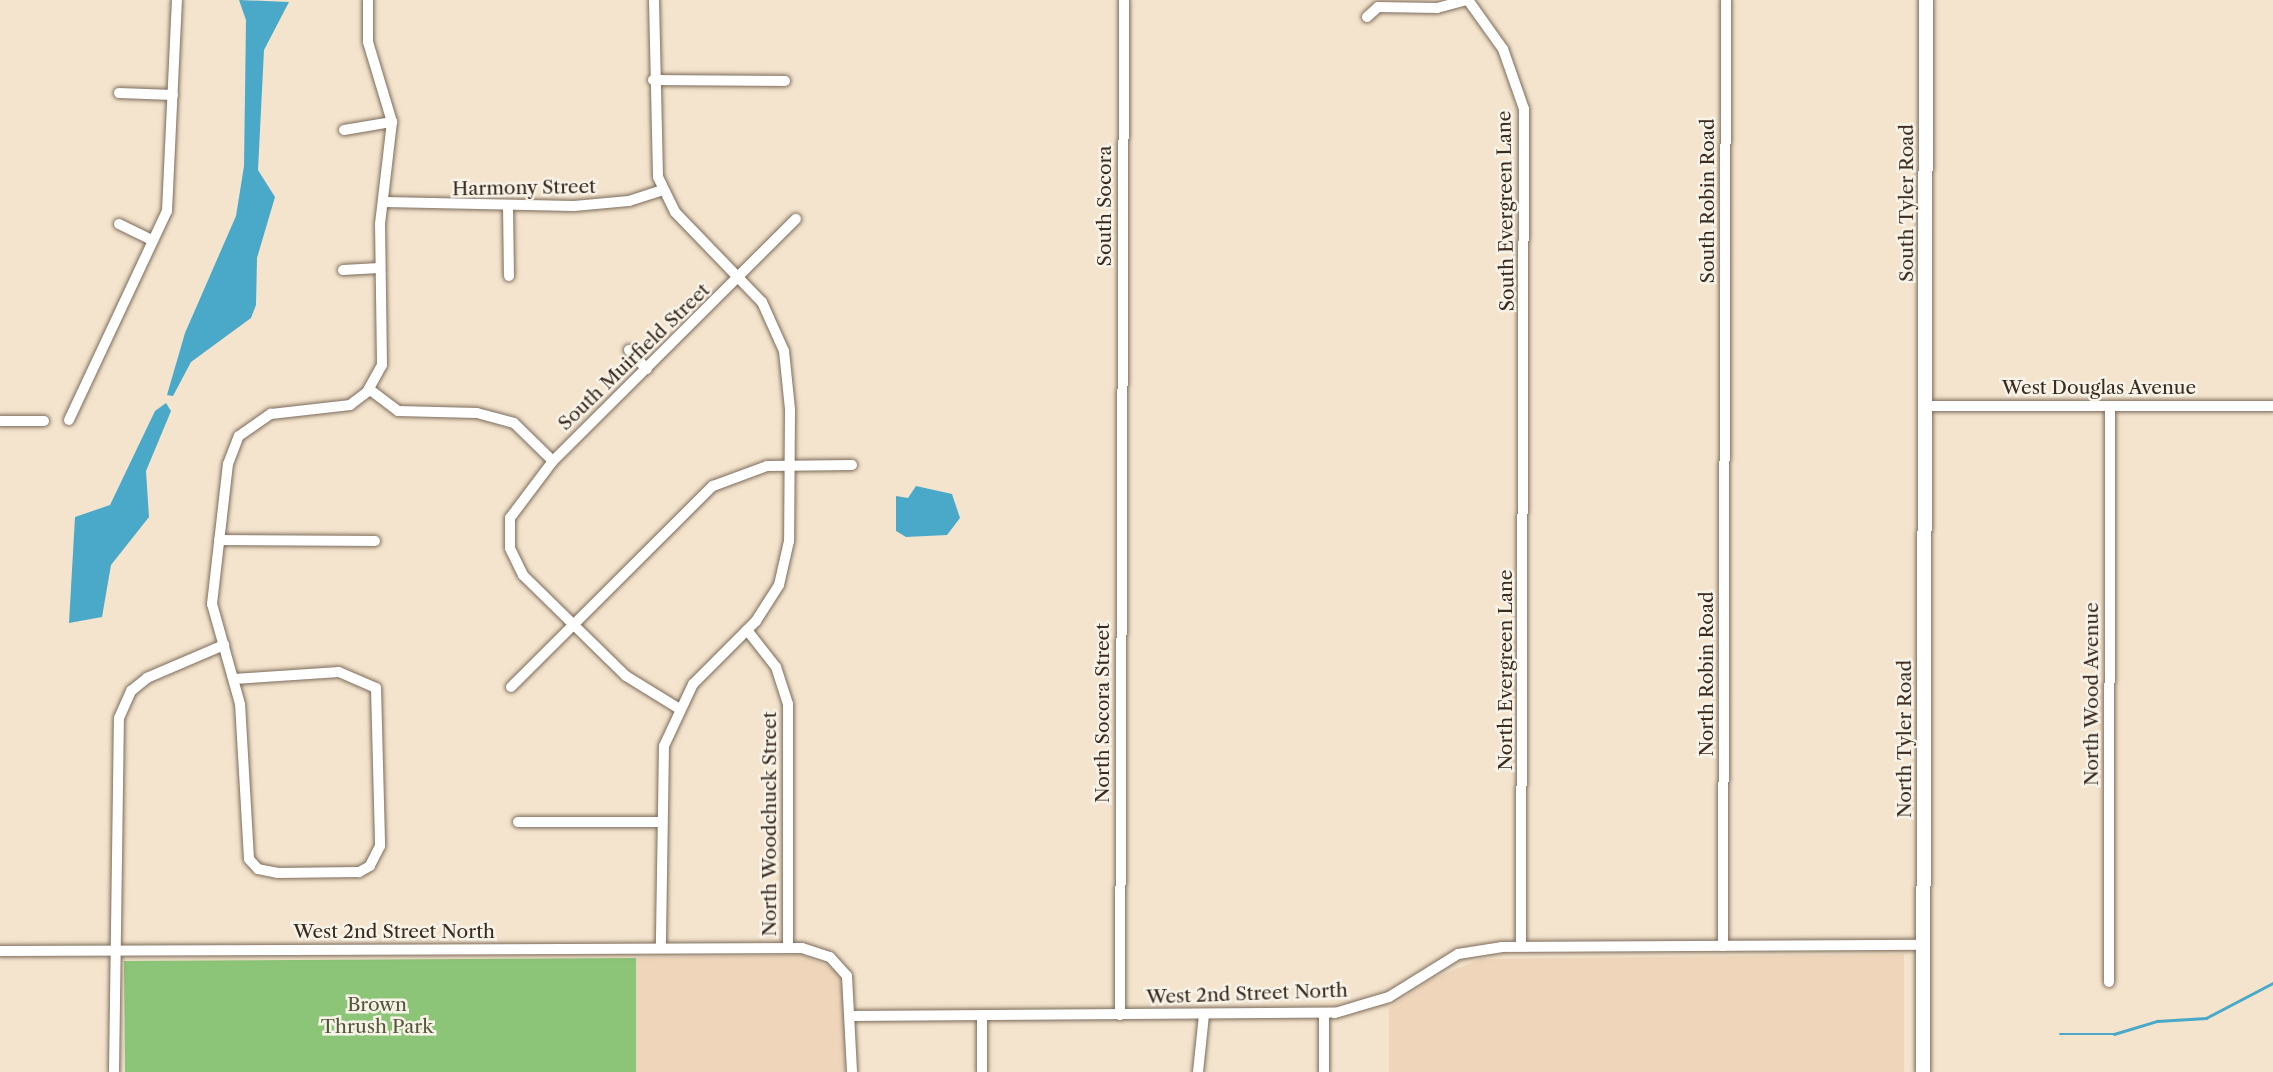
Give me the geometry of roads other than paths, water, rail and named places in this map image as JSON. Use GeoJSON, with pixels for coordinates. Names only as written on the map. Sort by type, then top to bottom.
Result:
{"type":"FeatureCollection","features":[{"type":"Feature","properties":{"kind":"main road","name":"South Tyler Road"},"geometry":{"type":"LineString","coordinates":[[1926,0],[1926,406]]}},
{"type":"Feature","properties":{"kind":"main road","name":"North Tyler Road"},"geometry":{"type":"LineString","coordinates":[[1923,1072],[1926,406]]}},
{"type":"Feature","properties":{"kind":"street"},"geometry":{"type":"LineString","coordinates":[[69,419],[167,211],[174,171],[173,95],[177,0]]}},
{"type":"Feature","properties":{"kind":"street"},"geometry":{"type":"LineString","coordinates":[[234,679],[339,672],[366,679],[380,700],[376,858],[359,872],[258,869],[245,844],[234,679],[212,604],[228,464],[242,433],[271,414],[338,409],[369,389],[382,365],[384,345],[380,268],[392,122],[368,42],[368,0]]}},
{"type":"Feature","properties":{"kind":"street"},"geometry":{"type":"LineString","coordinates":[[654,0],[654,153],[663,190],[675,212],[762,302],[784,351],[790,466],[785,565],[769,604],[678,708],[664,747],[661,948]]}},
{"type":"Feature","properties":{"kind":"street","name":"South Socora"},"geometry":{"type":"LineString","coordinates":[[1122,412],[1124,0]]}},
{"type":"Feature","properties":{"kind":"street"},"geometry":{"type":"LineString","coordinates":[[1367,18],[1378,8],[1437,8],[1468,0]]}},
{"type":"Feature","properties":{"kind":"street","name":"South Evergreen Lane"},"geometry":{"type":"LineString","coordinates":[[1468,0],[1503,49],[1524,109],[1525,394]]}},
{"type":"Feature","properties":{"kind":"street","name":"South Robin Road"},"geometry":{"type":"LineString","coordinates":[[1725,401],[1726,0]]}},
{"type":"Feature","properties":{"kind":"street"},"geometry":{"type":"LineString","coordinates":[[653,80],[785,80]]}},
{"type":"Feature","properties":{"kind":"street"},"geometry":{"type":"LineString","coordinates":[[119,93],[173,95]]}},
{"type":"Feature","properties":{"kind":"street"},"geometry":{"type":"LineString","coordinates":[[344,130],[392,122]]}},
{"type":"Feature","properties":{"kind":"street","name":"Harmony Street"},"geometry":{"type":"LineString","coordinates":[[384,202],[508,206],[604,205],[663,190]]}},
{"type":"Feature","properties":{"kind":"street"},"geometry":{"type":"LineString","coordinates":[[508,206],[509,276]]}},
{"type":"Feature","properties":{"kind":"street","name":"South Muirfield Street"},"geometry":{"type":"LineString","coordinates":[[678,708],[626,676],[514,562],[507,534],[513,509],[553,461],[740,278],[796,219]]}},
{"type":"Feature","properties":{"kind":"street"},"geometry":{"type":"LineString","coordinates":[[119,224],[152,240]]}},
{"type":"Feature","properties":{"kind":"street"},"geometry":{"type":"LineString","coordinates":[[343,270],[380,268]]}},
{"type":"Feature","properties":{"kind":"street"},"geometry":{"type":"LineString","coordinates":[[629,350],[648,369]]}},
{"type":"Feature","properties":{"kind":"street"},"geometry":{"type":"LineString","coordinates":[[369,389],[398,411],[477,413],[514,424],[553,461]]}},
{"type":"Feature","properties":{"kind":"street","name":"North Evergreen Lane"},"geometry":{"type":"LineString","coordinates":[[1521,946],[1525,394]]}},
{"type":"Feature","properties":{"kind":"street","name":"North Robin Road"},"geometry":{"type":"LineString","coordinates":[[1723,946],[1725,401]]}},
{"type":"Feature","properties":{"kind":"street","name":"West Douglas Avenue"},"geometry":{"type":"LineString","coordinates":[[1926,406],[2273,406]]}},
{"type":"Feature","properties":{"kind":"street","name":"North Wood Avenue"},"geometry":{"type":"LineString","coordinates":[[2109,982],[2110,406]]}},
{"type":"Feature","properties":{"kind":"street","name":"North Socora Street"},"geometry":{"type":"LineString","coordinates":[[1119,1015],[1122,412]]}},
{"type":"Feature","properties":{"kind":"street"},"geometry":{"type":"LineString","coordinates":[[0,421],[44,421]]}},
{"type":"Feature","properties":{"kind":"street"},"geometry":{"type":"LineString","coordinates":[[511,687],[713,486],[750,469],[852,465]]}},
{"type":"Feature","properties":{"kind":"street"},"geometry":{"type":"LineString","coordinates":[[219,540],[375,541]]}},
{"type":"Feature","properties":{"kind":"street","name":"North Woodchuck Street"},"geometry":{"type":"LineString","coordinates":[[747,630],[776,667],[788,704],[788,948],[818,951],[839,966],[850,986],[852,1072]]}},
{"type":"Feature","properties":{"kind":"street"},"geometry":{"type":"LineString","coordinates":[[114,1072],[114,950],[122,708],[147,678],[223,645]]}},
{"type":"Feature","properties":{"kind":"street"},"geometry":{"type":"LineString","coordinates":[[518,822],[661,822]]}},
{"type":"Feature","properties":{"kind":"street","name":"West 2nd Street North"},"geometry":{"type":"LineString","coordinates":[[851,1016],[1324,1013],[1372,1005],[1458,954],[1521,946],[1923,945]]}},
{"type":"Feature","properties":{"kind":"street","name":"West 2nd Street North"},"geometry":{"type":"LineString","coordinates":[[0,951],[788,948]]}},
{"type":"Feature","properties":{"kind":"street"},"geometry":{"type":"LineString","coordinates":[[1324,1013],[1324,1072]]}},
{"type":"Feature","properties":{"kind":"street"},"geometry":{"type":"LineString","coordinates":[[1198,1072],[1204,1014]]}},
{"type":"Feature","properties":{"kind":"street"},"geometry":{"type":"LineString","coordinates":[[982,1015],[982,1072]]}},
{"type":"Feature","properties":{"kind":"water"},"geometry":{"type":"Polygon","coordinates":[[[239,0],[289,2],[264,50],[258,170],[275,197],[257,258],[256,305],[251,318],[191,362],[173,396],[167,395],[185,333],[236,216],[244,166],[246,20],[239,0]]]}},
{"type":"Feature","properties":{"kind":"water"},"geometry":{"type":"Polygon","coordinates":[[[166,403],[171,411],[146,471],[149,517],[111,565],[102,617],[69,623],[75,517],[110,505],[155,411],[166,403]]]}},
{"type":"Feature","properties":{"kind":"water"},"geometry":{"type":"Polygon","coordinates":[[[916,486],[952,494],[960,518],[947,535],[906,537],[896,531],[896,496],[908,498],[916,486]]]}},
{"type":"Feature","properties":{"kind":"waterway"},"geometry":{"type":"LineString","coordinates":[[2060,1034],[2114,1034],[2157,1021],[2206,1018],[2273,983]]}},
{"type":"Feature","properties":{"kind":"park label","name":"Brown Thrush Park"},"geometry":{"type":"Point","coordinates":[377,1016]}}]}
